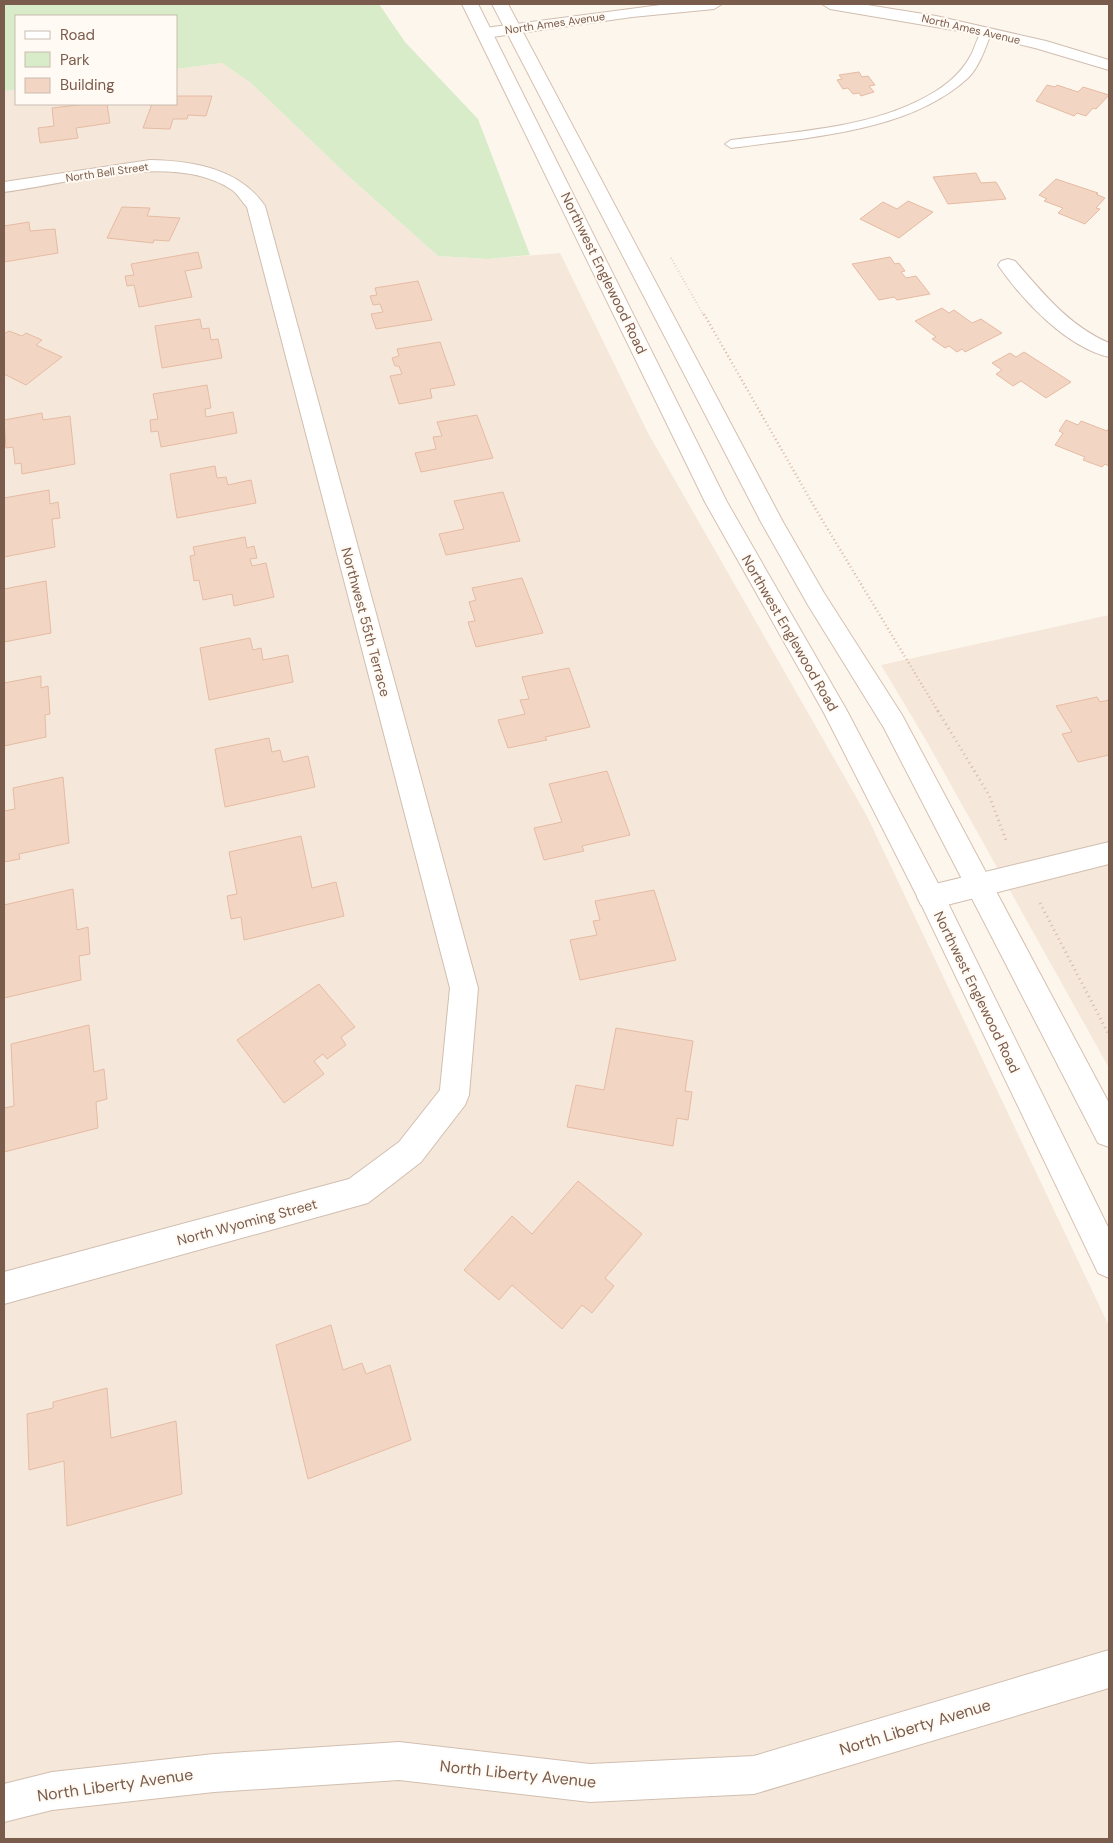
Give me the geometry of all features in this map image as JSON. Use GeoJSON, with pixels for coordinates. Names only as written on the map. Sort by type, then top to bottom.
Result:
{"type":"FeatureCollection","features":[{"type":"Feature","properties":{"kind":"street","name":"Northwest Englewood Road"},"geometry":{"type":"LineString","coordinates":[[470,4],[716,502],[834,709],[931,897],[1109,1262]]}},
{"type":"Feature","properties":{"kind":"street"},"geometry":{"type":"LineString","coordinates":[[500,4],[772,522],[816,599],[893,722],[1109,1133]]}},
{"type":"Feature","properties":{"kind":"street","name":"North Ames Avenue"},"geometry":{"type":"LineString","coordinates":[[485,33],[632,12],[714,4]]}},
{"type":"Feature","properties":{"kind":"street","name":"North Ames Avenue"},"geometry":{"type":"LineString","coordinates":[[830,4],[912,16],[987,31],[1109,65]]}},
{"type":"Feature","properties":{"kind":"street","name":"North Bell Street"},"geometry":{"type":"LineString","coordinates":[[4,187],[150,165],[179,166],[210,173]]}},
{"type":"Feature","properties":{"kind":"street","name":"Northwest 55th Terrace"},"geometry":{"type":"LineString","coordinates":[[210,173],[239,187],[256,206],[464,988],[454,1096]]}},
{"type":"Feature","properties":{"kind":"street"},"geometry":{"type":"LineString","coordinates":[[1008,265],[1047,310],[1082,339],[1109,351]]}},
{"type":"Feature","properties":{"kind":"street"},"geometry":{"type":"LineString","coordinates":[[931,897],[1109,853]]}},
{"type":"Feature","properties":{"kind":"street","name":"North Wyoming Street"},"geometry":{"type":"LineString","coordinates":[[4,1288],[357,1192],[410,1152],[454,1096]]}},
{"type":"Feature","properties":{"kind":"street","name":"North Liberty Avenue"},"geometry":{"type":"LineString","coordinates":[[4,1803],[52,1791],[214,1773],[399,1761],[590,1783],[754,1775],[1109,1669]]}},
{"type":"Feature","properties":{"kind":"lane"},"geometry":{"type":"LineString","coordinates":[[731,144],[850,127],[926,103],[965,74],[987,31]]}},
{"type":"Feature","properties":{"kind":"path"},"geometry":{"type":"LineString","coordinates":[[670,258],[815,508],[989,795],[1018,875],[1040,902],[1109,1035]]}},
{"type":"Feature","properties":{"kind":"shaded area"},"geometry":{"type":"Polygon","coordinates":[[[222,63],[251,83],[346,174],[438,256],[488,259],[560,253],[648,433],[867,816],[1109,1326],[1109,1839],[4,1839],[4,91],[15,90],[15,105],[178,105],[178,69],[222,63]]]}},
{"type":"Feature","properties":{"kind":"shaded area"},"geometry":{"type":"Polygon","coordinates":[[[1109,615],[1109,1068],[927,742],[881,665],[1109,615]]]}},
{"type":"Feature","properties":{"kind":"green space"},"geometry":{"type":"Polygon","coordinates":[[[4,4],[379,4],[405,42],[478,119],[530,255],[488,259],[438,256],[346,174],[251,83],[222,63],[178,69],[178,15],[15,15],[15,90],[4,91],[4,4]]]}},
{"type":"Feature","properties":{"kind":"building"},"geometry":{"type":"Polygon","coordinates":[[[859,72],[862,77],[868,76],[875,85],[869,86],[874,92],[861,96],[859,93],[853,94],[848,88],[843,89],[837,80],[842,79],[839,75],[859,72]]]}},
{"type":"Feature","properties":{"kind":"building"},"geometry":{"type":"Polygon","coordinates":[[[1047,85],[1055,87],[1057,85],[1078,92],[1083,87],[1109,95],[1096,109],[1093,108],[1086,116],[1077,113],[1074,116],[1036,101],[1047,85]]]}},
{"type":"Feature","properties":{"kind":"building"},"geometry":{"type":"Polygon","coordinates":[[[178,96],[212,96],[206,116],[188,115],[187,119],[173,119],[170,129],[143,128],[152,105],[178,105],[178,96]]]}},
{"type":"Feature","properties":{"kind":"building"},"geometry":{"type":"Polygon","coordinates":[[[77,105],[107,105],[110,123],[76,128],[78,138],[40,143],[38,128],[54,126],[52,108],[77,105]]]}},
{"type":"Feature","properties":{"kind":"building"},"geometry":{"type":"Polygon","coordinates":[[[976,173],[981,183],[996,182],[1006,199],[948,204],[933,177],[976,173]]]}},
{"type":"Feature","properties":{"kind":"building"},"geometry":{"type":"Polygon","coordinates":[[[1056,179],[1098,193],[1096,194],[1105,198],[1096,208],[1100,209],[1085,224],[1058,213],[1063,208],[1044,201],[1047,199],[1039,195],[1056,179]]]}},
{"type":"Feature","properties":{"kind":"building"},"geometry":{"type":"Polygon","coordinates":[[[908,201],[933,212],[899,238],[860,219],[883,202],[897,209],[908,201]]]}},
{"type":"Feature","properties":{"kind":"building"},"geometry":{"type":"Polygon","coordinates":[[[122,207],[150,208],[147,216],[180,218],[169,241],[154,240],[153,243],[107,238],[122,207]]]}},
{"type":"Feature","properties":{"kind":"building"},"geometry":{"type":"Polygon","coordinates":[[[29,222],[30,231],[55,229],[58,253],[4,262],[4,226],[29,222]]]}},
{"type":"Feature","properties":{"kind":"building"},"geometry":{"type":"Polygon","coordinates":[[[198,252],[202,268],[185,271],[192,297],[139,307],[134,285],[127,286],[125,276],[134,275],[131,264],[198,252]]]}},
{"type":"Feature","properties":{"kind":"building"},"geometry":{"type":"Polygon","coordinates":[[[890,257],[895,264],[899,263],[905,271],[901,272],[906,278],[916,276],[930,294],[897,300],[894,297],[879,300],[852,264],[890,257]]]}},
{"type":"Feature","properties":{"kind":"building"},"geometry":{"type":"Polygon","coordinates":[[[418,281],[432,320],[376,329],[371,314],[383,312],[380,304],[373,305],[370,296],[377,295],[375,288],[418,281]]]}},
{"type":"Feature","properties":{"kind":"building"},"geometry":{"type":"Polygon","coordinates":[[[942,308],[949,313],[954,310],[972,323],[981,319],[1002,333],[965,352],[962,349],[957,352],[949,346],[945,348],[932,339],[936,337],[915,321],[942,308]]]}},
{"type":"Feature","properties":{"kind":"building"},"geometry":{"type":"Polygon","coordinates":[[[200,319],[202,329],[209,328],[211,340],[218,339],[222,358],[162,368],[155,326],[200,319]]]}},
{"type":"Feature","properties":{"kind":"building"},"geometry":{"type":"Polygon","coordinates":[[[9,331],[22,336],[26,333],[42,340],[36,345],[62,357],[26,385],[4,374],[4,334],[9,331]]]}},
{"type":"Feature","properties":{"kind":"building"},"geometry":{"type":"Polygon","coordinates":[[[440,342],[455,385],[430,389],[432,398],[399,404],[390,376],[402,374],[399,366],[395,366],[392,358],[399,356],[397,349],[440,342]]]}},
{"type":"Feature","properties":{"kind":"building"},"geometry":{"type":"Polygon","coordinates":[[[1024,352],[1071,382],[1046,398],[1021,381],[1013,386],[996,374],[1002,370],[992,363],[1010,353],[1016,357],[1024,352]]]}},
{"type":"Feature","properties":{"kind":"building"},"geometry":{"type":"Polygon","coordinates":[[[207,385],[211,408],[205,409],[206,417],[233,412],[237,433],[161,447],[158,431],[151,432],[150,420],[158,419],[153,394],[207,385]]]}},
{"type":"Feature","properties":{"kind":"building"},"geometry":{"type":"Polygon","coordinates":[[[42,413],[43,420],[70,416],[75,464],[22,474],[21,463],[15,464],[13,447],[6,448],[4,420],[42,413]]]}},
{"type":"Feature","properties":{"kind":"building"},"geometry":{"type":"Polygon","coordinates":[[[477,415],[493,458],[421,472],[415,453],[436,449],[433,437],[442,436],[437,422],[477,415]]]}},
{"type":"Feature","properties":{"kind":"building"},"geometry":{"type":"Polygon","coordinates":[[[1066,420],[1078,425],[1081,421],[1107,431],[1109,428],[1109,466],[1105,464],[1102,467],[1083,460],[1085,457],[1055,445],[1063,433],[1059,431],[1066,420]]]}},
{"type":"Feature","properties":{"kind":"building"},"geometry":{"type":"Polygon","coordinates":[[[215,466],[217,478],[226,477],[228,485],[251,480],[256,503],[177,518],[170,474],[215,466]]]}},
{"type":"Feature","properties":{"kind":"building"},"geometry":{"type":"Polygon","coordinates":[[[49,490],[50,504],[58,502],[60,518],[52,519],[55,547],[4,557],[4,498],[49,490]]]}},
{"type":"Feature","properties":{"kind":"building"},"geometry":{"type":"Polygon","coordinates":[[[503,492],[520,541],[446,555],[439,534],[464,529],[454,501],[503,492]]]}},
{"type":"Feature","properties":{"kind":"building"},"geometry":{"type":"Polygon","coordinates":[[[245,537],[247,548],[254,546],[257,558],[250,559],[252,566],[266,563],[274,597],[234,606],[232,594],[203,600],[199,580],[194,581],[190,556],[195,555],[193,547],[245,537]]]}},
{"type":"Feature","properties":{"kind":"building"},"geometry":{"type":"Polygon","coordinates":[[[522,578],[543,633],[476,647],[468,622],[475,621],[469,602],[476,600],[472,588],[522,578]]]}},
{"type":"Feature","properties":{"kind":"building"},"geometry":{"type":"Polygon","coordinates":[[[46,581],[51,633],[4,642],[4,589],[46,581]]]}},
{"type":"Feature","properties":{"kind":"building"},"geometry":{"type":"Polygon","coordinates":[[[250,638],[253,650],[261,648],[263,660],[288,655],[293,682],[209,700],[200,648],[250,638]]]}},
{"type":"Feature","properties":{"kind":"building"},"geometry":{"type":"Polygon","coordinates":[[[569,668],[590,727],[545,737],[547,740],[508,748],[498,720],[525,714],[520,700],[529,699],[522,677],[569,668]]]}},
{"type":"Feature","properties":{"kind":"building"},"geometry":{"type":"Polygon","coordinates":[[[41,676],[41,688],[48,686],[50,714],[45,715],[46,737],[4,746],[4,683],[41,676]]]}},
{"type":"Feature","properties":{"kind":"building"},"geometry":{"type":"Polygon","coordinates":[[[1097,697],[1100,702],[1109,700],[1109,755],[1078,762],[1062,734],[1072,732],[1056,706],[1097,697]]]}},
{"type":"Feature","properties":{"kind":"building"},"geometry":{"type":"Polygon","coordinates":[[[269,738],[272,752],[280,750],[283,762],[308,756],[315,787],[225,807],[215,749],[269,738]]]}},
{"type":"Feature","properties":{"kind":"building"},"geometry":{"type":"Polygon","coordinates":[[[607,771],[630,835],[582,846],[584,851],[544,860],[534,828],[562,822],[549,784],[607,771]]]}},
{"type":"Feature","properties":{"kind":"building"},"geometry":{"type":"Polygon","coordinates":[[[63,777],[69,843],[19,854],[20,859],[4,862],[4,811],[15,809],[13,788],[63,777]]]}},
{"type":"Feature","properties":{"kind":"building"},"geometry":{"type":"Polygon","coordinates":[[[301,836],[312,888],[336,882],[344,916],[244,940],[241,917],[231,919],[227,896],[237,894],[229,852],[301,836]]]}},
{"type":"Feature","properties":{"kind":"building"},"geometry":{"type":"Polygon","coordinates":[[[73,889],[77,930],[88,927],[90,954],[79,956],[81,980],[4,998],[4,905],[73,889]]]}},
{"type":"Feature","properties":{"kind":"building"},"geometry":{"type":"Polygon","coordinates":[[[654,890],[676,960],[580,980],[570,940],[597,935],[593,921],[600,920],[595,901],[654,890]]]}},
{"type":"Feature","properties":{"kind":"building"},"geometry":{"type":"Polygon","coordinates":[[[319,984],[355,1027],[341,1037],[346,1045],[327,1059],[323,1054],[314,1061],[324,1074],[284,1103],[237,1040],[319,984]]]}},
{"type":"Feature","properties":{"kind":"building"},"geometry":{"type":"Polygon","coordinates":[[[89,1025],[94,1072],[104,1069],[107,1099],[96,1102],[98,1128],[4,1152],[4,1108],[14,1106],[11,1044],[89,1025]]]}},
{"type":"Feature","properties":{"kind":"building"},"geometry":{"type":"Polygon","coordinates":[[[616,1028],[693,1041],[685,1091],[692,1092],[688,1120],[677,1118],[673,1146],[567,1127],[576,1085],[604,1090],[616,1028]]]}},
{"type":"Feature","properties":{"kind":"building"},"geometry":{"type":"Polygon","coordinates":[[[578,1181],[642,1234],[605,1278],[614,1286],[592,1313],[582,1305],[562,1329],[512,1285],[499,1300],[464,1270],[512,1216],[532,1234],[578,1181]]]}},
{"type":"Feature","properties":{"kind":"building"},"geometry":{"type":"Polygon","coordinates":[[[331,1325],[343,1370],[362,1363],[366,1374],[390,1365],[411,1440],[308,1479],[276,1345],[331,1325]]]}},
{"type":"Feature","properties":{"kind":"building"},"geometry":{"type":"Polygon","coordinates":[[[107,1388],[111,1438],[176,1421],[182,1494],[67,1526],[64,1461],[29,1470],[27,1414],[53,1408],[53,1402],[107,1388]]]}}]}
